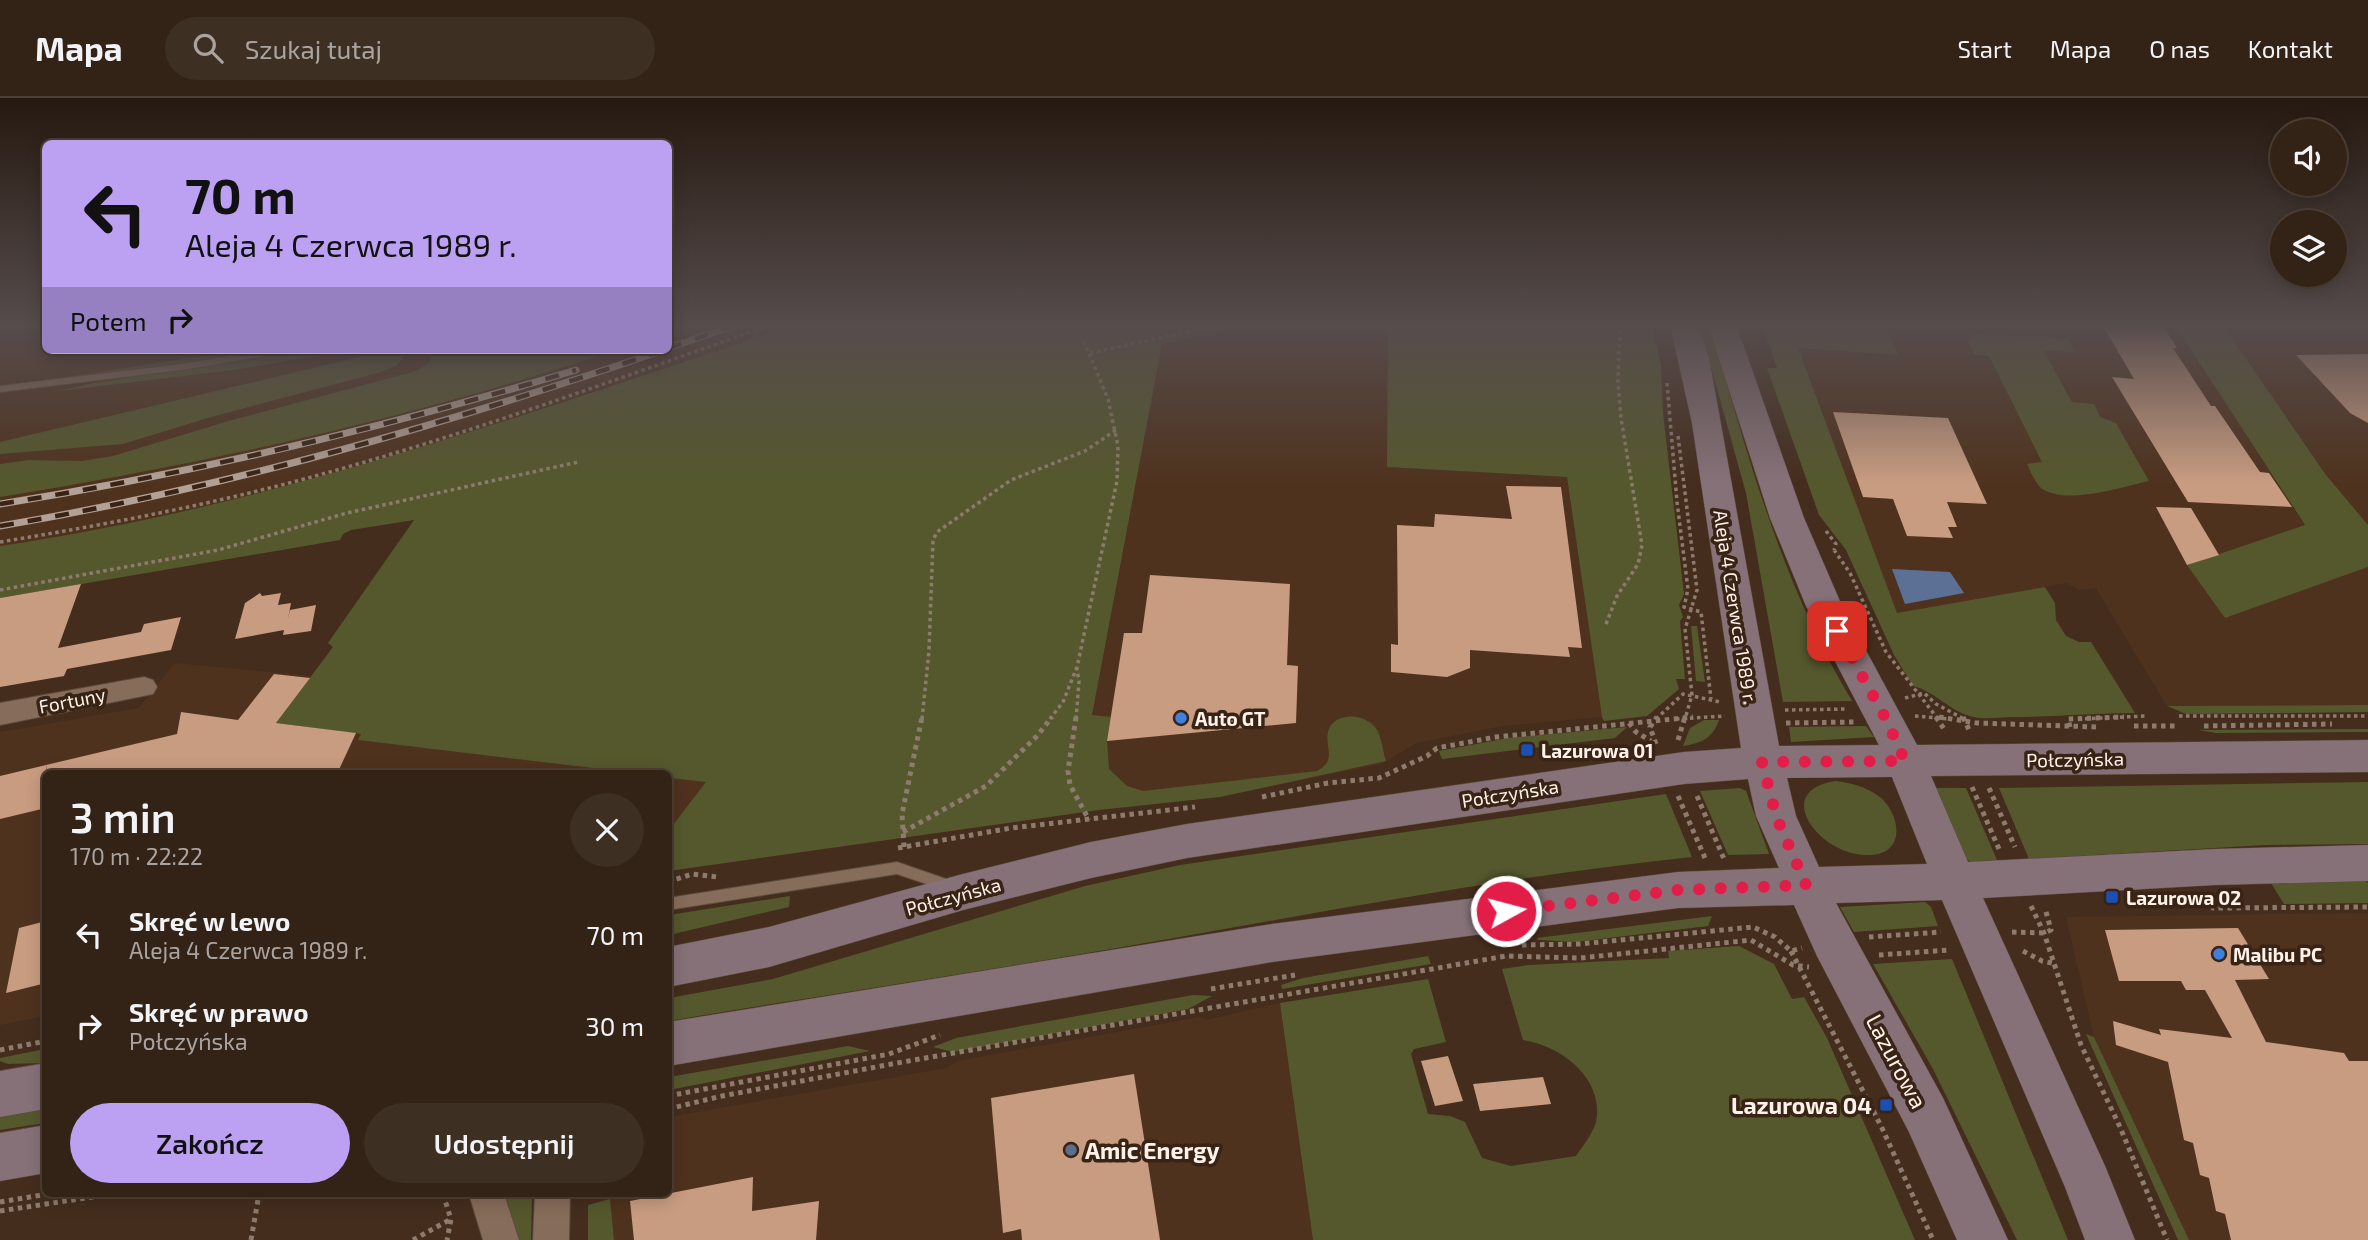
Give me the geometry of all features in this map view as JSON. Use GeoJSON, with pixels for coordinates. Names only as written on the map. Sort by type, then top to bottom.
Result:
{"type":"FeatureCollection","features":[{"type":"Feature","properties":{"kind":"main road","name":"Aleja 4 Czerwca 1989 r."},"geometry":{"type":"LineString","coordinates":[[1698,377],[1762,762],[1776,816],[1806,885]]}},
{"type":"Feature","properties":{"kind":"main road"},"geometry":{"type":"LineString","coordinates":[[1740,377],[1787,518],[1824,606],[1886,719],[1905,761],[2088,1183],[2110,1240]]}},
{"type":"Feature","properties":{"kind":"main road","name":"Połczyńska"},"geometry":{"type":"LineString","coordinates":[[672,966],[769,947],[963,892],[1091,860],[1187,841],[1654,772],[1762,762],[2368,757]]}},
{"type":"Feature","properties":{"kind":"main road"},"geometry":{"type":"LineString","coordinates":[[672,1043],[1272,943],[1678,890],[2368,863]]}},
{"type":"Feature","properties":{"kind":"main road","name":"Lazurowa"},"geometry":{"type":"LineString","coordinates":[[1806,885],[1832,942],[1926,1115],[1983,1240]]}},
{"type":"Feature","properties":{"kind":"main road"},"geometry":{"type":"LineString","coordinates":[[0,1157],[42,1150]]}},
{"type":"Feature","properties":{"kind":"street","name":"Fortuny"},"geometry":{"type":"LineString","coordinates":[[0,714],[144,687]]}},
{"type":"Feature","properties":{"kind":"street"},"geometry":{"type":"LineString","coordinates":[[488,1197],[501,1240]]}},
{"type":"Feature","properties":{"kind":"street"},"geometry":{"type":"LineString","coordinates":[[551,1240],[553,1197]]}},
{"type":"Feature","properties":{"kind":"lane"},"geometry":{"type":"LineString","coordinates":[[0,389],[96,377]]}},
{"type":"Feature","properties":{"kind":"lane"},"geometry":{"type":"LineString","coordinates":[[672,903],[897,868],[963,892]]}},
{"type":"Feature","properties":{"kind":"path"},"geometry":{"type":"LineString","coordinates":[[0,542],[150,514],[370,460],[624,377]]}},
{"type":"Feature","properties":{"kind":"path"},"geometry":{"type":"LineString","coordinates":[[903,832],[986,786],[1037,736],[1063,702],[1077,667],[1117,481],[1116,430],[1100,377]]}},
{"type":"Feature","properties":{"kind":"path"},"geometry":{"type":"LineString","coordinates":[[1605,624],[1617,596],[1638,564],[1642,545],[1621,418],[1618,377]]}},
{"type":"Feature","properties":{"kind":"path"},"geometry":{"type":"LineString","coordinates":[[1667,377],[1674,480],[1688,589],[1684,607],[1701,612],[1711,699]]}},
{"type":"Feature","properties":{"kind":"path"},"geometry":{"type":"LineString","coordinates":[[904,847],[902,814],[921,727],[929,651],[933,540],[937,531],[990,492],[1024,473],[1105,442],[1116,430]]}},
{"type":"Feature","properties":{"kind":"path"},"geometry":{"type":"LineString","coordinates":[[1676,746],[1692,695],[1685,629],[1698,590],[1680,459]]}},
{"type":"Feature","properties":{"kind":"path"},"geometry":{"type":"LineString","coordinates":[[0,590],[218,550],[346,513],[578,462]]}},
{"type":"Feature","properties":{"kind":"path"},"geometry":{"type":"LineString","coordinates":[[1822,538],[1846,564],[1871,624],[1916,695],[1949,737]]}},
{"type":"Feature","properties":{"kind":"path"},"geometry":{"type":"LineString","coordinates":[[1077,667],[1079,682],[1074,741],[1068,771],[1070,785],[1089,820]]}},
{"type":"Feature","properties":{"kind":"path"},"geometry":{"type":"LineString","coordinates":[[1900,702],[1924,693],[1936,704],[1963,717],[1968,735],[1983,733]]}},
{"type":"Feature","properties":{"kind":"path"},"geometry":{"type":"LineString","coordinates":[[1654,740],[1650,727],[1683,694],[1720,702]]}},
{"type":"Feature","properties":{"kind":"path"},"geometry":{"type":"LineString","coordinates":[[1785,710],[1858,709]]}},
{"type":"Feature","properties":{"kind":"path"},"geometry":{"type":"LineString","coordinates":[[1251,799],[1328,783],[1379,778],[1437,748],[1496,737],[1724,716]]}},
{"type":"Feature","properties":{"kind":"path"},"geometry":{"type":"LineString","coordinates":[[1908,716],[1934,716],[1965,722],[2109,727]]}},
{"type":"Feature","properties":{"kind":"path"},"geometry":{"type":"LineString","coordinates":[[2048,733],[2070,730],[2068,719],[2147,716]]}},
{"type":"Feature","properties":{"kind":"path"},"geometry":{"type":"LineString","coordinates":[[2179,716],[2368,716]]}},
{"type":"Feature","properties":{"kind":"path"},"geometry":{"type":"LineString","coordinates":[[1785,723],[1855,722]]}},
{"type":"Feature","properties":{"kind":"path"},"geometry":{"type":"LineString","coordinates":[[1629,723],[1647,740],[1665,746]]}},
{"type":"Feature","properties":{"kind":"path"},"geometry":{"type":"LineString","coordinates":[[2192,726],[2340,724]]}},
{"type":"Feature","properties":{"kind":"path"},"geometry":{"type":"LineString","coordinates":[[2122,726],[2148,726]]}},
{"type":"Feature","properties":{"kind":"path"},"geometry":{"type":"LineString","coordinates":[[1972,787],[2000,852]]}},
{"type":"Feature","properties":{"kind":"path"},"geometry":{"type":"LineString","coordinates":[[1989,787],[2016,848]]}},
{"type":"Feature","properties":{"kind":"path"},"geometry":{"type":"LineString","coordinates":[[1694,790],[1724,859]]}},
{"type":"Feature","properties":{"kind":"path"},"geometry":{"type":"LineString","coordinates":[[1676,792],[1705,858]]}},
{"type":"Feature","properties":{"kind":"path"},"geometry":{"type":"LineString","coordinates":[[892,849],[1011,828],[1205,805]]}},
{"type":"Feature","properties":{"kind":"path"},"geometry":{"type":"LineString","coordinates":[[672,880],[683,875],[730,875]]}},
{"type":"Feature","properties":{"kind":"path"},"geometry":{"type":"LineString","coordinates":[[2025,896],[2056,964],[2077,1035],[2120,1127],[2167,1240]]}},
{"type":"Feature","properties":{"kind":"path"},"geometry":{"type":"LineString","coordinates":[[2012,932],[2044,933],[2051,930],[2043,900]]}},
{"type":"Feature","properties":{"kind":"path"},"geometry":{"type":"LineString","coordinates":[[1723,927],[1729,941]]}},
{"type":"Feature","properties":{"kind":"path"},"geometry":{"type":"LineString","coordinates":[[1517,945],[1580,944],[1723,927],[1759,929],[1775,937],[1791,951],[1800,968],[1871,1106],[1933,1240]]}},
{"type":"Feature","properties":{"kind":"path"},"geometry":{"type":"LineString","coordinates":[[1866,937],[1943,932]]}},
{"type":"Feature","properties":{"kind":"path"},"geometry":{"type":"LineString","coordinates":[[672,1108],[897,1063],[1186,1015],[1241,1001],[1506,956],[1581,958],[1729,941],[1759,941],[1800,968],[1818,965]]}},
{"type":"Feature","properties":{"kind":"path"},"geometry":{"type":"LineString","coordinates":[[1791,951],[1808,946]]}},
{"type":"Feature","properties":{"kind":"path"},"geometry":{"type":"LineString","coordinates":[[1868,956],[1949,950]]}},
{"type":"Feature","properties":{"kind":"path"},"geometry":{"type":"LineString","coordinates":[[2022,950],[2042,961],[2056,964]]}},
{"type":"Feature","properties":{"kind":"path"},"geometry":{"type":"LineString","coordinates":[[1228,988],[1306,973]]}},
{"type":"Feature","properties":{"kind":"path"},"geometry":{"type":"LineString","coordinates":[[0,1050],[42,1042]]}},
{"type":"Feature","properties":{"kind":"path"},"geometry":{"type":"LineString","coordinates":[[672,1095],[870,1058],[907,1048]]}},
{"type":"Feature","properties":{"kind":"path"},"geometry":{"type":"LineString","coordinates":[[0,1202],[42,1195]]}},
{"type":"Feature","properties":{"kind":"path"},"geometry":{"type":"LineString","coordinates":[[0,1212],[93,1197]]}},
{"type":"Feature","properties":{"kind":"path"},"geometry":{"type":"LineString","coordinates":[[251,1240],[258,1197]]}},
{"type":"Feature","properties":{"kind":"path"},"geometry":{"type":"LineString","coordinates":[[444,1197],[451,1219],[447,1240]]}},
{"type":"Feature","properties":{"kind":"path"},"geometry":{"type":"LineString","coordinates":[[413,1240],[451,1219]]}},
{"type":"Feature","properties":{"kind":"shaded area"},"geometry":{"type":"Polygon","coordinates":[[[0,377],[793,377],[0,573],[0,377]]]}},
{"type":"Feature","properties":{"kind":"shaded area"},"geometry":{"type":"Polygon","coordinates":[[[1156,377],[1388,377],[1387,467],[1567,477],[1602,717],[1502,726],[1416,743],[1382,764],[1220,797],[1078,787],[1156,377]]]}},
{"type":"Feature","properties":{"kind":"shaded area"},"geometry":{"type":"Polygon","coordinates":[[[1809,377],[2209,377],[2305,526],[2219,555],[2225,618],[2368,567],[2368,705],[2167,706],[2096,588],[2079,590],[2066,583],[1897,614],[1809,377]]]}},
{"type":"Feature","properties":{"kind":"shaded area"},"geometry":{"type":"Polygon","coordinates":[[[2259,377],[2368,377],[2368,525],[2326,475],[2259,377]]]}},
{"type":"Feature","properties":{"kind":"shaded area"},"geometry":{"type":"Polygon","coordinates":[[[175,663],[311,676],[277,724],[361,734],[359,740],[609,770],[42,770],[42,1017],[0,1025],[0,732],[139,708],[175,663]]]}},
{"type":"Feature","properties":{"kind":"shaded area"},"geometry":{"type":"Polygon","coordinates":[[[672,778],[707,782],[672,826],[672,778]]]}},
{"type":"Feature","properties":{"kind":"shaded area"},"geometry":{"type":"Polygon","coordinates":[[[2368,913],[2368,1240],[2189,1240],[2094,1037],[2066,917],[2368,913]]]}},
{"type":"Feature","properties":{"kind":"shaded area"},"geometry":{"type":"Polygon","coordinates":[[[1280,1003],[1313,1240],[614,1240],[609,1197],[672,1197],[672,1116],[947,1068],[957,1061],[1200,1017],[1206,1020],[1280,1003]]]}},
{"type":"Feature","properties":{"kind":"green space"},"geometry":{"type":"Polygon","coordinates":[[[133,377],[173,377],[59,391],[133,377]]]}},
{"type":"Feature","properties":{"kind":"green space"},"geometry":{"type":"Polygon","coordinates":[[[274,377],[361,377],[211,417],[123,444],[0,454],[0,442],[274,377]]]}},
{"type":"Feature","properties":{"kind":"green space"},"geometry":{"type":"Polygon","coordinates":[[[392,377],[530,377],[311,436],[156,469],[0,497],[0,464],[29,460],[82,461],[113,456],[225,422],[392,377]]]}},
{"type":"Feature","properties":{"kind":"green space"},"geometry":{"type":"Polygon","coordinates":[[[637,377],[1156,377],[1092,715],[1111,717],[1107,741],[1109,769],[1127,786],[1143,791],[1317,771],[1324,766],[1329,756],[1327,739],[1330,727],[1340,718],[1354,716],[1367,721],[1377,730],[1386,761],[1220,797],[1099,810],[672,871],[672,826],[706,782],[672,778],[672,770],[609,770],[358,740],[361,734],[276,723],[333,647],[328,643],[414,520],[351,530],[343,534],[340,540],[0,598],[0,546],[102,529],[203,507],[403,453],[637,377]]]}},
{"type":"Feature","properties":{"kind":"green space"},"geometry":{"type":"Polygon","coordinates":[[[1388,377],[1662,377],[1663,413],[1684,594],[1679,605],[1683,617],[1680,621],[1685,679],[1676,679],[1679,689],[1647,716],[1604,721],[1567,477],[1387,467],[1388,377]]]}},
{"type":"Feature","properties":{"kind":"green space"},"geometry":{"type":"Polygon","coordinates":[[[1714,377],[1725,377],[1753,470],[1786,565],[1806,612],[1852,701],[1783,702],[1746,493],[1714,377]]]}},
{"type":"Feature","properties":{"kind":"green space"},"geometry":{"type":"Polygon","coordinates":[[[1770,377],[1809,377],[1897,613],[2045,587],[2055,603],[2056,620],[2066,636],[2079,642],[2091,642],[2135,713],[1979,718],[1966,715],[1929,692],[1913,686],[1894,655],[1846,550],[1819,515],[1770,377]]]}},
{"type":"Feature","properties":{"kind":"green space"},"geometry":{"type":"Polygon","coordinates":[[[2000,377],[2058,377],[2072,402],[2094,404],[2100,417],[2116,423],[2149,481],[2094,494],[2052,493],[2041,488],[2027,464],[2042,462],[2000,377]]]}},
{"type":"Feature","properties":{"kind":"green space"},"geometry":{"type":"Polygon","coordinates":[[[2209,377],[2259,377],[2326,475],[2368,525],[2368,567],[2225,618],[2187,565],[2305,525],[2209,377]]]}},
{"type":"Feature","properties":{"kind":"green space"},"geometry":{"type":"Polygon","coordinates":[[[1691,626],[1697,626],[1705,682],[1696,681],[1691,626]]]}},
{"type":"Feature","properties":{"kind":"green space"},"geometry":{"type":"Polygon","coordinates":[[[2368,705],[2368,712],[2186,714],[2167,706],[2368,705]]]}},
{"type":"Feature","properties":{"kind":"green space"},"geometry":{"type":"Polygon","coordinates":[[[1704,720],[1719,720],[1706,739],[1683,746],[1690,728],[1704,720]]]}},
{"type":"Feature","properties":{"kind":"green space"},"geometry":{"type":"Polygon","coordinates":[[[1866,726],[1874,737],[1791,742],[1789,727],[1866,726]]]}},
{"type":"Feature","properties":{"kind":"green space"},"geometry":{"type":"Polygon","coordinates":[[[1627,727],[1615,738],[1442,759],[1439,751],[1508,738],[1627,727]]]}},
{"type":"Feature","properties":{"kind":"green space"},"geometry":{"type":"Polygon","coordinates":[[[2368,729],[2368,732],[2216,733],[2199,730],[2368,729]]]}},
{"type":"Feature","properties":{"kind":"green space"},"geometry":{"type":"Polygon","coordinates":[[[1835,781],[1864,788],[1880,797],[1887,805],[1896,823],[1895,841],[1890,848],[1870,855],[1852,853],[1820,836],[1804,810],[1806,798],[1816,787],[1835,781]]]}},
{"type":"Feature","properties":{"kind":"green space"},"geometry":{"type":"Polygon","coordinates":[[[2368,782],[2368,844],[2265,845],[2029,859],[1999,788],[2368,782]]]}},
{"type":"Feature","properties":{"kind":"green space"},"geometry":{"type":"Polygon","coordinates":[[[1740,788],[1746,791],[1769,854],[1728,855],[1700,791],[1740,788]]]}},
{"type":"Feature","properties":{"kind":"green space"},"geometry":{"type":"Polygon","coordinates":[[[1935,788],[1966,788],[1997,860],[1970,862],[1964,856],[1935,788]]]}},
{"type":"Feature","properties":{"kind":"green space"},"geometry":{"type":"Polygon","coordinates":[[[1666,794],[1692,857],[1460,888],[1076,955],[672,1021],[672,997],[773,979],[1085,886],[1180,865],[1666,794]]]}},
{"type":"Feature","properties":{"kind":"green space"},"geometry":{"type":"Polygon","coordinates":[[[2364,880],[2368,883],[2368,903],[2284,904],[2271,883],[2364,880]]]}},
{"type":"Feature","properties":{"kind":"green space"},"geometry":{"type":"Polygon","coordinates":[[[790,896],[789,907],[672,934],[672,915],[790,896]]]}},
{"type":"Feature","properties":{"kind":"green space"},"geometry":{"type":"Polygon","coordinates":[[[1925,902],[1931,907],[1938,926],[1854,932],[1840,907],[1925,902]]]}},
{"type":"Feature","properties":{"kind":"green space"},"geometry":{"type":"Polygon","coordinates":[[[1712,916],[1708,926],[1576,942],[1537,938],[1712,916]]]}},
{"type":"Feature","properties":{"kind":"green space"},"geometry":{"type":"Polygon","coordinates":[[[1739,946],[1774,964],[1792,999],[1804,997],[1827,1038],[1915,1240],[1313,1240],[1280,1003],[1428,979],[1446,1042],[1414,1049],[1411,1054],[1428,1114],[1450,1116],[1465,1122],[1482,1158],[1511,1166],[1576,1156],[1595,1126],[1597,1106],[1587,1078],[1577,1067],[1552,1049],[1523,1040],[1502,969],[1529,965],[1669,958],[1668,951],[1739,946]]]}},
{"type":"Feature","properties":{"kind":"green space"},"geometry":{"type":"Polygon","coordinates":[[[1428,956],[1431,964],[1282,989],[1281,985],[1303,978],[1428,956]]]}},
{"type":"Feature","properties":{"kind":"green space"},"geometry":{"type":"Polygon","coordinates":[[[1952,959],[2068,1240],[2017,1240],[1933,1069],[1873,964],[1952,959]]]}},
{"type":"Feature","properties":{"kind":"green space"},"geometry":{"type":"Polygon","coordinates":[[[1193,995],[1212,996],[1188,1009],[953,1052],[933,1047],[956,1038],[1193,995]]]}},
{"type":"Feature","properties":{"kind":"green space"},"geometry":{"type":"Polygon","coordinates":[[[2086,1034],[2094,1037],[2189,1240],[2178,1240],[2086,1034]]]}},
{"type":"Feature","properties":{"kind":"green space"},"geometry":{"type":"Polygon","coordinates":[[[848,1046],[870,1051],[672,1089],[672,1076],[848,1046]]]}},
{"type":"Feature","properties":{"kind":"green space"},"geometry":{"type":"Polygon","coordinates":[[[42,1050],[42,1063],[8,1064],[0,1061],[0,1058],[42,1050]]]}},
{"type":"Feature","properties":{"kind":"green space"},"geometry":{"type":"Polygon","coordinates":[[[42,1106],[42,1123],[0,1130],[0,1113],[42,1106]]]}},
{"type":"Feature","properties":{"kind":"green space"},"geometry":{"type":"Polygon","coordinates":[[[502,1197],[532,1197],[531,1240],[516,1240],[502,1197]]]}},
{"type":"Feature","properties":{"kind":"green space"},"geometry":{"type":"Polygon","coordinates":[[[610,1199],[614,1240],[588,1240],[588,1205],[610,1199]]]}},
{"type":"Feature","properties":{"kind":"water"},"geometry":{"type":"Polygon","coordinates":[[[1892,569],[1950,572],[1964,593],[1905,604],[1892,569]]]}},
{"type":"Feature","properties":{"kind":"building"},"geometry":{"type":"Polygon","coordinates":[[[2112,377],[2192,377],[2260,472],[2269,473],[2292,507],[2188,502],[2112,377]]]}},
{"type":"Feature","properties":{"kind":"building"},"geometry":{"type":"Polygon","coordinates":[[[2317,377],[2368,377],[2368,423],[2350,413],[2317,377]]]}},
{"type":"Feature","properties":{"kind":"building"},"geometry":{"type":"Polygon","coordinates":[[[1833,412],[1948,418],[1987,504],[1947,502],[1957,527],[1948,527],[1953,538],[1907,536],[1893,499],[1863,497],[1833,412]]]}},
{"type":"Feature","properties":{"kind":"building"},"geometry":{"type":"Polygon","coordinates":[[[1506,486],[1561,487],[1582,648],[1568,647],[1570,657],[1470,650],[1470,668],[1447,677],[1391,672],[1391,644],[1398,645],[1397,525],[1434,527],[1435,514],[1512,519],[1506,486]]]}},
{"type":"Feature","properties":{"kind":"building"},"geometry":{"type":"Polygon","coordinates":[[[2156,507],[2191,508],[2219,555],[2187,565],[2156,507]]]}},
{"type":"Feature","properties":{"kind":"building"},"geometry":{"type":"Polygon","coordinates":[[[1150,575],[1290,584],[1287,665],[1298,666],[1296,723],[1107,741],[1124,633],[1142,633],[1150,575]]]}},
{"type":"Feature","properties":{"kind":"building"},"geometry":{"type":"Polygon","coordinates":[[[81,584],[58,648],[141,632],[144,624],[181,617],[171,650],[67,669],[64,676],[0,687],[0,598],[81,584]]]}},
{"type":"Feature","properties":{"kind":"building"},"geometry":{"type":"Polygon","coordinates":[[[260,593],[262,596],[281,593],[278,605],[291,603],[288,619],[290,610],[316,605],[311,631],[283,635],[284,630],[235,639],[245,603],[260,593]]]}},
{"type":"Feature","properties":{"kind":"building"},"geometry":{"type":"Polygon","coordinates":[[[274,674],[310,678],[276,723],[356,733],[339,770],[47,770],[46,765],[177,734],[181,712],[238,720],[274,674]]]}},
{"type":"Feature","properties":{"kind":"building"},"geometry":{"type":"Polygon","coordinates":[[[46,765],[46,770],[42,770],[42,809],[0,819],[0,776],[46,765]]]}},
{"type":"Feature","properties":{"kind":"building"},"geometry":{"type":"Polygon","coordinates":[[[42,922],[42,984],[6,993],[19,928],[42,922]]]}},
{"type":"Feature","properties":{"kind":"building"},"geometry":{"type":"Polygon","coordinates":[[[2238,928],[2269,979],[2235,980],[2266,1042],[2344,1053],[2349,1061],[2368,1061],[2368,1240],[2231,1240],[2225,1214],[2216,1211],[2209,1178],[2200,1175],[2193,1143],[2184,1140],[2168,1062],[2116,1045],[2113,1021],[2161,1035],[2159,1029],[2232,1038],[2205,990],[2186,990],[2181,981],[2119,981],[2105,930],[2238,928]]]}},
{"type":"Feature","properties":{"kind":"building"},"geometry":{"type":"Polygon","coordinates":[[[1448,1056],[1463,1101],[1435,1106],[1421,1061],[1448,1056]]]}},
{"type":"Feature","properties":{"kind":"building"},"geometry":{"type":"Polygon","coordinates":[[[1134,1074],[1160,1240],[1022,1240],[1021,1229],[1003,1233],[991,1098],[1134,1074]]]}},
{"type":"Feature","properties":{"kind":"building"},"geometry":{"type":"Polygon","coordinates":[[[1543,1077],[1551,1104],[1480,1111],[1473,1084],[1543,1077]]]}},
{"type":"Feature","properties":{"kind":"building"},"geometry":{"type":"Polygon","coordinates":[[[753,1177],[752,1211],[819,1201],[816,1240],[634,1240],[630,1201],[672,1197],[672,1193],[753,1177]]]}},
{"type":"Feature","properties":{"kind":"railway"},"geometry":{"type":"LineString","coordinates":[[0,504],[146,478],[291,447],[434,411],[551,377]]}},
{"type":"Feature","properties":{"kind":"railway"},"geometry":{"type":"LineString","coordinates":[[0,526],[169,493],[335,452],[581,377]]}},
{"type":"Feature","properties":{"kind":"place","name":"Auto GT"},"geometry":{"type":"Point","coordinates":[1181,718]}},
{"type":"Feature","properties":{"kind":"place","name":"Lazurowa 01"},"geometry":{"type":"Point","coordinates":[1527,750]}},
{"type":"Feature","properties":{"kind":"place","name":"Lazurowa 02"},"geometry":{"type":"Point","coordinates":[2112,897]}},
{"type":"Feature","properties":{"kind":"place","name":"Malibu PC"},"geometry":{"type":"Point","coordinates":[2219,954]}},
{"type":"Feature","properties":{"kind":"place","name":"Lazurowa 04"},"geometry":{"type":"Point","coordinates":[1886,1105]}},
{"type":"Feature","properties":{"kind":"place","name":"Amic Energy"},"geometry":{"type":"Point","coordinates":[1071,1150]}},
{"type":"Feature","properties":{"kind":"route"},"geometry":{"type":"LineString","coordinates":[[1506,911],[1678,890],[1806,885],[1776,816],[1762,762],[1905,761],[1886,719],[1837,631]]}}]}
